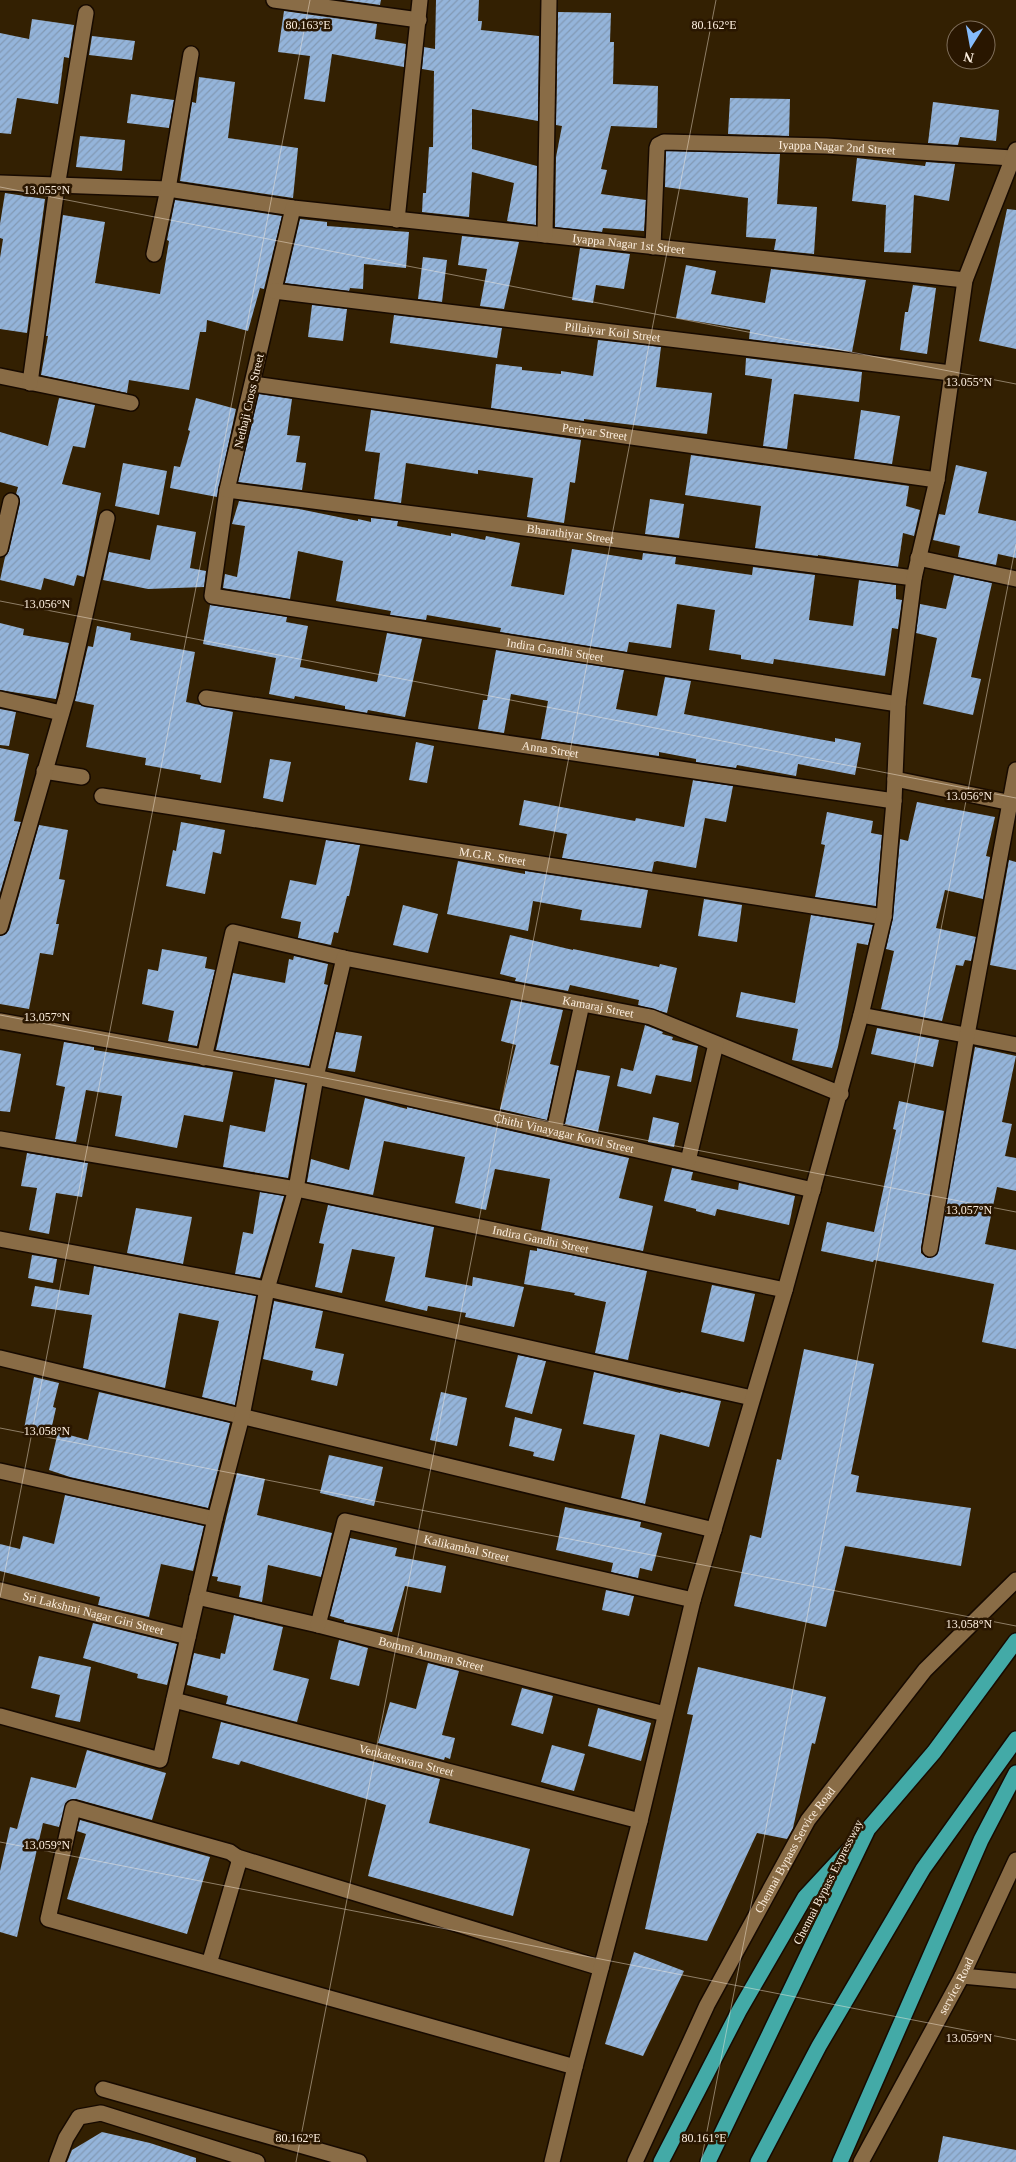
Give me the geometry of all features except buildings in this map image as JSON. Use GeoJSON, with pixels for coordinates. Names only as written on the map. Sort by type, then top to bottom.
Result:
{"type":"FeatureCollection","features":[{"type":"Feature","properties":{"kind":"highway","name":"Chennai Bypass Expressway"},"geometry":{"type":"LineString","coordinates":[[708,2162],[868,1829],[934,1752],[1016,1641]]}},
{"type":"Feature","properties":{"kind":"highway"},"geometry":{"type":"LineString","coordinates":[[758,2162],[818,2046],[923,1869],[1016,1739]]}},
{"type":"Feature","properties":{"kind":"highway"},"geometry":{"type":"LineString","coordinates":[[840,2162],[981,1840],[1016,1773]]}},
{"type":"Feature","properties":{"kind":"highway"},"geometry":{"type":"LineString","coordinates":[[660,2162],[739,2011],[805,1897],[868,1829]]}},
{"type":"Feature","properties":{"kind":"street"},"geometry":{"type":"LineString","coordinates":[[274,0],[418,20]]}},
{"type":"Feature","properties":{"kind":"street"},"geometry":{"type":"LineString","coordinates":[[397,220],[420,0]]}},
{"type":"Feature","properties":{"kind":"street"},"geometry":{"type":"LineString","coordinates":[[544,235],[549,0]]}},
{"type":"Feature","properties":{"kind":"street"},"geometry":{"type":"LineString","coordinates":[[30,383],[57,186],[86,13]]}},
{"type":"Feature","properties":{"kind":"street"},"geometry":{"type":"LineString","coordinates":[[154,254],[168,190],[191,54]]}},
{"type":"Feature","properties":{"kind":"street","name":"Iyappa Nagar 2nd Street"},"geometry":{"type":"LineString","coordinates":[[653,247],[657,148],[658,145],[664,142],[826,146],[1014,154]]}},
{"type":"Feature","properties":{"kind":"street"},"geometry":{"type":"LineString","coordinates":[[552,2162],[640,1821],[694,1600],[785,1290],[862,1015],[884,917],[894,801],[898,704],[914,578],[937,480],[965,280],[1014,154]]}},
{"type":"Feature","properties":{"kind":"street","name":"Iyappa Nagar 1st Street"},"geometry":{"type":"LineString","coordinates":[[0,183],[168,190],[293,208],[397,220],[965,280]]}},
{"type":"Feature","properties":{"kind":"street","name":"Nethaji Cross Street"},"geometry":{"type":"LineString","coordinates":[[212,596],[227,490],[293,208]]}},
{"type":"Feature","properties":{"kind":"street","name":"Pillaiyar Koil Street"},"geometry":{"type":"LineString","coordinates":[[274,291],[951,374]]}},
{"type":"Feature","properties":{"kind":"street"},"geometry":{"type":"LineString","coordinates":[[0,376],[131,403]]}},
{"type":"Feature","properties":{"kind":"street","name":"Periyar Street"},"geometry":{"type":"LineString","coordinates":[[253,384],[937,480]]}},
{"type":"Feature","properties":{"kind":"street","name":"Bharathiyar Street"},"geometry":{"type":"LineString","coordinates":[[227,490],[914,578]]}},
{"type":"Feature","properties":{"kind":"street"},"geometry":{"type":"LineString","coordinates":[[0,549],[11,501]]}},
{"type":"Feature","properties":{"kind":"street"},"geometry":{"type":"LineString","coordinates":[[0,927],[62,713],[107,518]]}},
{"type":"Feature","properties":{"kind":"street"},"geometry":{"type":"LineString","coordinates":[[918,558],[1016,580]]}},
{"type":"Feature","properties":{"kind":"street","name":"Indira Gandhi Street"},"geometry":{"type":"LineString","coordinates":[[212,596],[898,704]]}},
{"type":"Feature","properties":{"kind":"street","name":"Anna Street"},"geometry":{"type":"LineString","coordinates":[[206,698],[894,801]]}},
{"type":"Feature","properties":{"kind":"street"},"geometry":{"type":"LineString","coordinates":[[0,699],[62,713]]}},
{"type":"Feature","properties":{"kind":"street"},"geometry":{"type":"LineString","coordinates":[[930,1249],[967,1035],[1013,804],[1016,770]]}},
{"type":"Feature","properties":{"kind":"street"},"geometry":{"type":"LineString","coordinates":[[44,771],[82,777]]}},
{"type":"Feature","properties":{"kind":"street"},"geometry":{"type":"LineString","coordinates":[[895,779],[1013,804]]}},
{"type":"Feature","properties":{"kind":"street","name":"M.G.R. Street"},"geometry":{"type":"LineString","coordinates":[[102,796],[884,917]]}},
{"type":"Feature","properties":{"kind":"street","name":"Kamaraj Street"},"geometry":{"type":"LineString","coordinates":[[204,1058],[233,932],[344,958],[650,1017],[841,1094]]}},
{"type":"Feature","properties":{"kind":"street"},"geometry":{"type":"LineString","coordinates":[[0,1716],[160,1760],[215,1519],[242,1416],[267,1289],[296,1189],[316,1077],[344,958]]}},
{"type":"Feature","properties":{"kind":"street"},"geometry":{"type":"LineString","coordinates":[[554,1131],[582,1004]]}},
{"type":"Feature","properties":{"kind":"street"},"geometry":{"type":"LineString","coordinates":[[862,1015],[1016,1045]]}},
{"type":"Feature","properties":{"kind":"street","name":"Chithi Vinayagar Kovil Street"},"geometry":{"type":"LineString","coordinates":[[0,1021],[316,1077],[813,1190]]}},
{"type":"Feature","properties":{"kind":"street"},"geometry":{"type":"LineString","coordinates":[[688,1162],[716,1044]]}},
{"type":"Feature","properties":{"kind":"street","name":"Indira Gandhi Street"},"geometry":{"type":"LineString","coordinates":[[0,1139],[296,1189],[785,1290]]}},
{"type":"Feature","properties":{"kind":"street"},"geometry":{"type":"LineString","coordinates":[[0,1238],[267,1289],[752,1398]]}},
{"type":"Feature","properties":{"kind":"street"},"geometry":{"type":"LineString","coordinates":[[0,1358],[714,1530]]}},
{"type":"Feature","properties":{"kind":"street"},"geometry":{"type":"LineString","coordinates":[[0,1471],[215,1519]]}},
{"type":"Feature","properties":{"kind":"street","name":"Kalikambal Street"},"geometry":{"type":"LineString","coordinates":[[318,1625],[345,1521],[694,1600]]}},
{"type":"Feature","properties":{"kind":"street","name":"Chennai Bypass Service Road"},"geometry":{"type":"LineString","coordinates":[[635,2162],[707,2005],[808,1820],[925,1670],[1016,1580]]}},
{"type":"Feature","properties":{"kind":"street","name":"Sri Lakshmi Nagar Giri Street"},"geometry":{"type":"LineString","coordinates":[[0,1590],[188,1637]]}},
{"type":"Feature","properties":{"kind":"street","name":"Bommi Amman Street"},"geometry":{"type":"LineString","coordinates":[[197,1597],[318,1625],[665,1714]]}},
{"type":"Feature","properties":{"kind":"street","name":"Venkateswara Street"},"geometry":{"type":"LineString","coordinates":[[174,1700],[640,1821]]}},
{"type":"Feature","properties":{"kind":"street"},"geometry":{"type":"LineString","coordinates":[[575,2067],[48,1919],[73,1808],[230,1852],[237,1857],[601,1968]]}},
{"type":"Feature","properties":{"kind":"street"},"geometry":{"type":"LineString","coordinates":[[209,1964],[239,1862],[237,1857]]}},
{"type":"Feature","properties":{"kind":"street","name":"service Road"},"geometry":{"type":"LineString","coordinates":[[861,2162],[962,1976],[1016,1860]]}},
{"type":"Feature","properties":{"kind":"street"},"geometry":{"type":"LineString","coordinates":[[962,1976],[1016,1981]]}},
{"type":"Feature","properties":{"kind":"street"},"geometry":{"type":"LineString","coordinates":[[103,2089],[358,2162]]}},
{"type":"Feature","properties":{"kind":"street"},"geometry":{"type":"LineString","coordinates":[[57,2162],[66,2138],[79,2117],[101,2113],[252,2161]]}}]}
